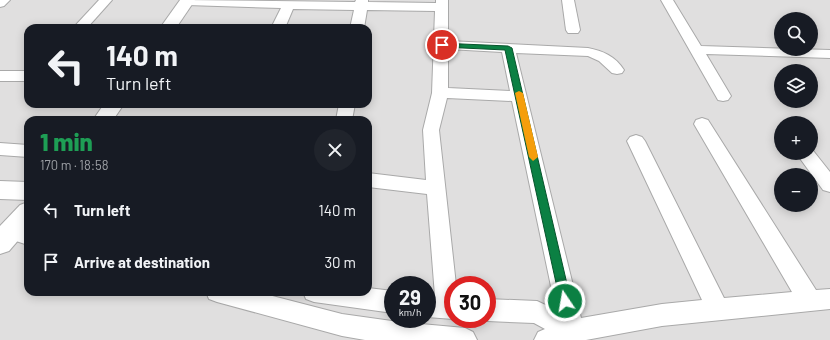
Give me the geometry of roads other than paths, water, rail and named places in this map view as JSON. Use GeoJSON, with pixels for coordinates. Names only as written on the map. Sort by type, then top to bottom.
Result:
{"type":"FeatureCollection","features":[{"type":"Feature","properties":{"kind":"street"},"geometry":{"type":"LineString","coordinates":[[0,3],[4,0]]}},
{"type":"Feature","properties":{"kind":"street"},"geometry":{"type":"LineString","coordinates":[[84,24],[106,0]]}},
{"type":"Feature","properties":{"kind":"street"},"geometry":{"type":"LineString","coordinates":[[171,24],[188,0],[289,5],[361,3],[442,4],[440,92],[431,130],[436,188],[442,307]]}},
{"type":"Feature","properties":{"kind":"street"},"geometry":{"type":"LineString","coordinates":[[568,0],[573,30]]}},
{"type":"Feature","properties":{"kind":"street"},"geometry":{"type":"LineString","coordinates":[[667,0],[722,96]]}},
{"type":"Feature","properties":{"kind":"street"},"geometry":{"type":"LineString","coordinates":[[358,24],[361,3]]}},
{"type":"Feature","properties":{"kind":"street"},"geometry":{"type":"LineString","coordinates":[[280,24],[289,5]]}},
{"type":"Feature","properties":{"kind":"street"},"geometry":{"type":"LineString","coordinates":[[442,45],[588,52],[600,55],[609,60],[617,70]]}},
{"type":"Feature","properties":{"kind":"street"},"geometry":{"type":"LineString","coordinates":[[508,48],[573,335]]}},
{"type":"Feature","properties":{"kind":"street"},"geometry":{"type":"LineString","coordinates":[[696,50],[830,54]]}},
{"type":"Feature","properties":{"kind":"street"},"geometry":{"type":"LineString","coordinates":[[0,76],[24,76]]}},
{"type":"Feature","properties":{"kind":"street"},"geometry":{"type":"LineString","coordinates":[[440,92],[520,96]]}},
{"type":"Feature","properties":{"kind":"street"},"geometry":{"type":"LineString","coordinates":[[546,340],[662,315],[820,300],[702,124]]}},
{"type":"Feature","properties":{"kind":"street"},"geometry":{"type":"LineString","coordinates":[[636,141],[718,309]]}},
{"type":"Feature","properties":{"kind":"street"},"geometry":{"type":"LineString","coordinates":[[0,149],[24,151]]}},
{"type":"Feature","properties":{"kind":"street"},"geometry":{"type":"LineString","coordinates":[[810,160],[830,185]]}},
{"type":"Feature","properties":{"kind":"street"},"geometry":{"type":"LineString","coordinates":[[372,180],[436,188]]}},
{"type":"Feature","properties":{"kind":"street"},"geometry":{"type":"LineString","coordinates":[[0,190],[24,191]]}},
{"type":"Feature","properties":{"kind":"street"},"geometry":{"type":"LineString","coordinates":[[13,237],[24,219]]}},
{"type":"Feature","properties":{"kind":"street"},"geometry":{"type":"LineString","coordinates":[[232,296],[342,325],[418,338],[465,340]]}},
{"type":"Feature","properties":{"kind":"street"},"geometry":{"type":"LineString","coordinates":[[346,296],[384,301]]}},
{"type":"Feature","properties":{"kind":"street"},"geometry":{"type":"LineString","coordinates":[[496,310],[537,312],[573,335]]}}]}
